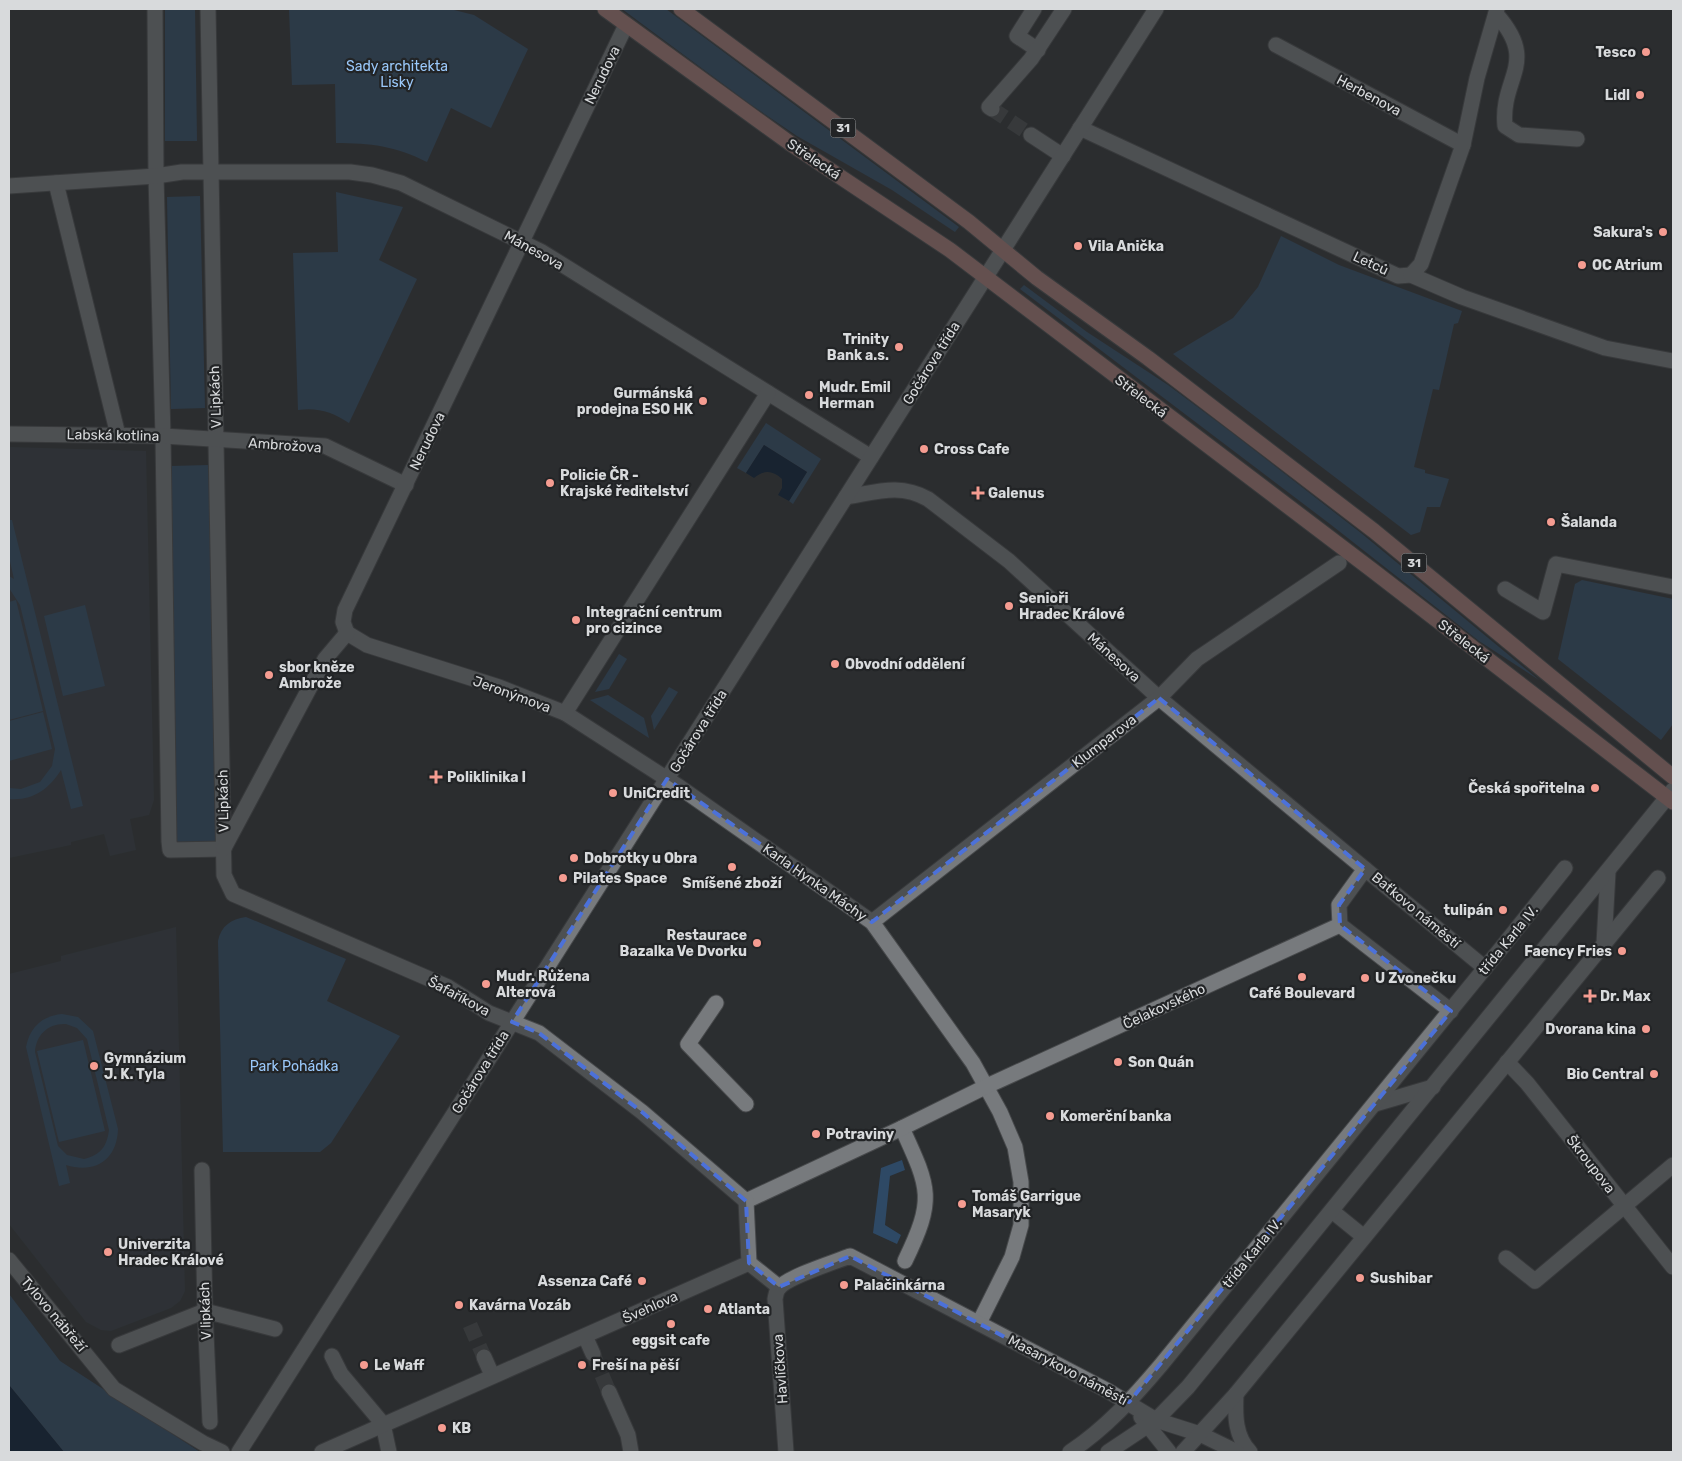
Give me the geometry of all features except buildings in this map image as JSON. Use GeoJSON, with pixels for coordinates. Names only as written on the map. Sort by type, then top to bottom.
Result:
{"type":"FeatureCollection","features":[{"type":"Feature","properties":{"kind":"main road","name":"Střelecká"},"geometry":{"type":"LineString","coordinates":[[605,9],[791,144],[950,250],[1671,797]]}},
{"type":"Feature","properties":{"kind":"main road","name":"Střelecká"},"geometry":{"type":"LineString","coordinates":[[681,9],[969,222],[1003,251],[1148,358],[1374,531],[1673,778]]}},
{"type":"Feature","properties":{"kind":"street","name":"V Lipkách"},"geometry":{"type":"LineString","coordinates":[[155,9],[156,176],[163,436],[170,850],[224,849],[209,172],[208,9]]}},
{"type":"Feature","properties":{"kind":"street"},"geometry":{"type":"LineString","coordinates":[[1034,9],[1017,36],[1038,50]]}},
{"type":"Feature","properties":{"kind":"street"},"geometry":{"type":"LineString","coordinates":[[992,110],[988,107],[1038,50],[1064,9]]}},
{"type":"Feature","properties":{"kind":"street","name":"Gočárova třída"},"geometry":{"type":"LineString","coordinates":[[239,1452],[1156,9]]}},
{"type":"Feature","properties":{"kind":"street"},"geometry":{"type":"LineString","coordinates":[[1496,11],[1514,38],[1518,50],[1516,72],[1505,109],[1505,126],[1514,134],[1577,139]]}},
{"type":"Feature","properties":{"kind":"street"},"geometry":{"type":"LineString","coordinates":[[1412,275],[1421,264],[1463,145],[1477,78],[1496,11]]}},
{"type":"Feature","properties":{"kind":"street","name":"Nerudova"},"geometry":{"type":"LineString","coordinates":[[346,633],[343,622],[345,610],[626,25]]}},
{"type":"Feature","properties":{"kind":"street","name":"Herbenova"},"geometry":{"type":"LineString","coordinates":[[1276,45],[1463,145]]}},
{"type":"Feature","properties":{"kind":"street","name":"Letců"},"geometry":{"type":"LineString","coordinates":[[1080,128],[1398,276],[1412,275],[1462,297],[1605,348],[1673,361]]}},
{"type":"Feature","properties":{"kind":"street"},"geometry":{"type":"LineString","coordinates":[[1031,135],[1063,156]]}},
{"type":"Feature","properties":{"kind":"street","name":"Mánesova"},"geometry":{"type":"LineString","coordinates":[[156,176],[182,172],[350,172],[372,175],[401,183],[523,242],[871,457]]}},
{"type":"Feature","properties":{"kind":"street"},"geometry":{"type":"LineString","coordinates":[[9,186],[156,176]]}},
{"type":"Feature","properties":{"kind":"street"},"geometry":{"type":"LineString","coordinates":[[56,183],[118,435]]}},
{"type":"Feature","properties":{"kind":"street"},"geometry":{"type":"LineString","coordinates":[[564,713],[768,393]]}},
{"type":"Feature","properties":{"kind":"street","name":"Labská kotlina"},"geometry":{"type":"LineString","coordinates":[[9,434],[163,436],[216,441]]}},
{"type":"Feature","properties":{"kind":"street","name":"Ambrožova"},"geometry":{"type":"LineString","coordinates":[[216,441],[325,446],[406,485]]}},
{"type":"Feature","properties":{"kind":"street","name":"Mánesova"},"geometry":{"type":"LineString","coordinates":[[846,496],[899,489],[914,491],[928,499],[1009,561],[1159,698],[1366,868]]}},
{"type":"Feature","properties":{"kind":"street","name":"Klumparova"},"geometry":{"type":"LineString","coordinates":[[872,922],[1159,698],[1197,659],[1339,563]]}},
{"type":"Feature","properties":{"kind":"street"},"geometry":{"type":"LineString","coordinates":[[1505,589],[1543,612],[1556,564],[1673,587]]}},
{"type":"Feature","properties":{"kind":"street"},"geometry":{"type":"LineString","coordinates":[[224,849],[325,659],[346,633]]}},
{"type":"Feature","properties":{"kind":"street","name":"Jeronýmova"},"geometry":{"type":"LineString","coordinates":[[346,633],[367,645],[499,687],[564,713],[667,779]]}},
{"type":"Feature","properties":{"kind":"street","name":"Karla Hynka Máchy"},"geometry":{"type":"LineString","coordinates":[[667,779],[872,922],[973,1063],[987,1086]]}},
{"type":"Feature","properties":{"kind":"street"},"geometry":{"type":"LineString","coordinates":[[1108,1452],[1152,1422],[1188,1387],[1671,797]]}},
{"type":"Feature","properties":{"kind":"street","name":"Šafaříkova"},"geometry":{"type":"LineString","coordinates":[[224,849],[224,875],[233,894],[448,987],[489,1013],[539,1033],[642,1112],[746,1201]]}},
{"type":"Feature","properties":{"kind":"street","name":"Baťkovo náměstí"},"geometry":{"type":"LineString","coordinates":[[1340,925],[1339,905],[1366,868],[1485,968]]}},
{"type":"Feature","properties":{"kind":"street","name":"třída Karla IV."},"geometry":{"type":"LineString","coordinates":[[1070,1452],[1092,1437],[1129,1402],[1451,1011],[1564,868]]}},
{"type":"Feature","properties":{"kind":"street"},"geometry":{"type":"LineString","coordinates":[[1604,944],[1608,872]]}},
{"type":"Feature","properties":{"kind":"street"},"geometry":{"type":"LineString","coordinates":[[1185,1451],[1236,1394],[1658,878]]}},
{"type":"Feature","properties":{"kind":"street"},"geometry":{"type":"LineString","coordinates":[[1340,925],[1451,1011]]}},
{"type":"Feature","properties":{"kind":"street","name":"Čelakovského"},"geometry":{"type":"LineString","coordinates":[[987,1086],[1340,925]]}},
{"type":"Feature","properties":{"kind":"street"},"geometry":{"type":"LineString","coordinates":[[716,1003],[688,1044],[746,1104]]}},
{"type":"Feature","properties":{"kind":"street","name":"Škroupova"},"geometry":{"type":"LineString","coordinates":[[1507,1062],[1527,1083],[1673,1268]]}},
{"type":"Feature","properties":{"kind":"street"},"geometry":{"type":"LineString","coordinates":[[780,1287],[749,1263],[746,1201],[987,1086],[1015,1147],[1021,1182],[1022,1225],[1012,1257],[979,1323]]}},
{"type":"Feature","properties":{"kind":"street"},"geometry":{"type":"LineString","coordinates":[[1374,1104],[1433,1087]]}},
{"type":"Feature","properties":{"kind":"street"},"geometry":{"type":"LineString","coordinates":[[902,1128],[926,1188],[926,1202],[921,1225],[905,1261]]}},
{"type":"Feature","properties":{"kind":"street"},"geometry":{"type":"LineString","coordinates":[[1506,1258],[1535,1281],[1673,1165]]}},
{"type":"Feature","properties":{"kind":"street","name":"V lipkách"},"geometry":{"type":"LineString","coordinates":[[202,1170],[210,1422]]}},
{"type":"Feature","properties":{"kind":"street"},"geometry":{"type":"LineString","coordinates":[[1332,1211],[1364,1237]]}},
{"type":"Feature","properties":{"kind":"street","name":"Masarykovo náměstí"},"geometry":{"type":"LineString","coordinates":[[780,1287],[790,1280],[850,1256],[1129,1402],[1152,1422]]}},
{"type":"Feature","properties":{"kind":"street","name":"Tylovo nábřeží"},"geometry":{"type":"LineString","coordinates":[[9,1260],[114,1389],[203,1443],[222,1452]]}},
{"type":"Feature","properties":{"kind":"street","name":"Švehlova"},"geometry":{"type":"LineString","coordinates":[[322,1452],[492,1375],[749,1263]]}},
{"type":"Feature","properties":{"kind":"street","name":"Havlíčkova"},"geometry":{"type":"LineString","coordinates":[[780,1287],[775,1299],[786,1452]]}},
{"type":"Feature","properties":{"kind":"street"},"geometry":{"type":"LineString","coordinates":[[119,1345],[205,1311],[275,1329]]}},
{"type":"Feature","properties":{"kind":"street"},"geometry":{"type":"LineString","coordinates":[[585,1336],[593,1354]]}},
{"type":"Feature","properties":{"kind":"street"},"geometry":{"type":"LineString","coordinates":[[332,1356],[341,1374],[383,1424],[390,1452]]}},
{"type":"Feature","properties":{"kind":"street"},"geometry":{"type":"LineString","coordinates":[[484,1357],[492,1375]]}},
{"type":"Feature","properties":{"kind":"street"},"geometry":{"type":"LineString","coordinates":[[609,1392],[628,1435],[631,1452]]}},
{"type":"Feature","properties":{"kind":"street"},"geometry":{"type":"LineString","coordinates":[[1236,1394],[1235,1416],[1241,1442],[1250,1452]]}},
{"type":"Feature","properties":{"kind":"street"},"geometry":{"type":"LineString","coordinates":[[1152,1422],[1200,1434],[1237,1452]]}},
{"type":"Feature","properties":{"kind":"street"},"geometry":{"type":"LineString","coordinates":[[1152,1422],[1169,1452]]}},
{"type":"Feature","properties":{"kind":"highlighted area"},"geometry":{"type":"Polygon","coordinates":[[[1159,698],[1365,869],[1339,905],[1340,925],[1451,1011],[1129,1402],[850,1256],[779,1287],[749,1263],[746,1201],[642,1112],[539,1033],[512,1022],[667,779],[872,922],[1159,698]]]}},
{"type":"Feature","properties":{"kind":"shaded area"},"geometry":{"type":"Polygon","coordinates":[[[764,445],[807,472],[789,501],[778,495],[782,488],[782,479],[778,476],[765,472],[754,478],[746,473],[764,445]]]}},
{"type":"Feature","properties":{"kind":"shaded area"},"geometry":{"type":"Polygon","coordinates":[[[9,447],[146,451],[154,800],[149,815],[130,819],[136,850],[110,856],[104,834],[71,842],[71,845],[9,858],[9,447]]]}},
{"type":"Feature","properties":{"kind":"shaded area","name":"Gymnázium J. K. Tyla"},"geometry":{"type":"Polygon","coordinates":[[[176,927],[185,1291],[180,1301],[171,1308],[111,1331],[101,1330],[86,1322],[9,1224],[9,974],[61,961],[61,956],[176,927]]]}},
{"type":"Feature","properties":{"kind":"shaded area"},"geometry":{"type":"Polygon","coordinates":[[[9,1385],[64,1452],[9,1452],[9,1385]]]}},
{"type":"Feature","properties":{"kind":"green space"},"geometry":{"type":"Polygon","coordinates":[[[165,9],[195,9],[197,141],[165,141],[165,9]]]}},
{"type":"Feature","properties":{"kind":"green space","name":"Sady architekta Lisky"},"geometry":{"type":"Polygon","coordinates":[[[289,9],[450,9],[474,15],[528,49],[491,128],[451,108],[427,162],[404,152],[383,146],[336,143],[335,84],[292,85],[289,9]]]}},
{"type":"Feature","properties":{"kind":"green space"},"geometry":{"type":"Polygon","coordinates":[[[622,9],[666,9],[959,227],[955,232],[892,190],[797,136],[750,104],[622,9]]]}},
{"type":"Feature","properties":{"kind":"green space"},"geometry":{"type":"Polygon","coordinates":[[[336,192],[403,207],[379,260],[417,279],[349,423],[325,411],[312,409],[298,410],[293,253],[338,252],[336,192]]]}},
{"type":"Feature","properties":{"kind":"green space"},"geometry":{"type":"Polygon","coordinates":[[[200,196],[205,408],[171,409],[167,197],[200,196]]]}},
{"type":"Feature","properties":{"kind":"green space"},"geometry":{"type":"Polygon","coordinates":[[[1281,236],[1339,265],[1462,311],[1458,323],[1454,324],[1439,390],[1433,389],[1414,467],[1425,470],[1425,473],[1449,479],[1440,507],[1427,507],[1420,532],[1411,535],[1173,354],[1233,318],[1258,287],[1281,236]]]}},
{"type":"Feature","properties":{"kind":"green space"},"geometry":{"type":"Polygon","coordinates":[[[1024,285],[1087,332],[1168,385],[1231,432],[1361,533],[1539,680],[1479,641],[1330,524],[1020,289],[1024,285]]]}},
{"type":"Feature","properties":{"kind":"green space"},"geometry":{"type":"Polygon","coordinates":[[[766,423],[821,459],[793,504],[789,501],[807,472],[764,445],[746,473],[737,468],[766,423]]]}},
{"type":"Feature","properties":{"kind":"green space"},"geometry":{"type":"Polygon","coordinates":[[[209,465],[218,843],[176,843],[171,466],[209,465]]]}},
{"type":"Feature","properties":{"kind":"green space"},"geometry":{"type":"Polygon","coordinates":[[[9,520],[12,520],[83,806],[71,809],[61,770],[46,788],[33,796],[9,799],[9,788],[21,789],[40,782],[52,766],[55,749],[20,605],[9,588],[9,576],[14,579],[9,557],[9,520]]]}},
{"type":"Feature","properties":{"kind":"green space"},"geometry":{"type":"Polygon","coordinates":[[[1582,580],[1673,599],[1673,724],[1661,740],[1558,659],[1575,584],[1582,580]]]}},
{"type":"Feature","properties":{"kind":"green space"},"geometry":{"type":"Polygon","coordinates":[[[16,600],[43,711],[9,720],[9,602],[16,600]]]}},
{"type":"Feature","properties":{"kind":"green space"},"geometry":{"type":"Polygon","coordinates":[[[85,605],[105,686],[63,696],[44,616],[85,605]]]}},
{"type":"Feature","properties":{"kind":"green space"},"geometry":{"type":"Polygon","coordinates":[[[619,654],[627,659],[609,689],[595,692],[619,654]]]}},
{"type":"Feature","properties":{"kind":"green space"},"geometry":{"type":"Polygon","coordinates":[[[669,687],[678,692],[654,730],[651,716],[669,687]]]}},
{"type":"Feature","properties":{"kind":"green space"},"geometry":{"type":"Polygon","coordinates":[[[608,695],[644,718],[649,738],[590,700],[608,695]]]}},
{"type":"Feature","properties":{"kind":"green space"},"geometry":{"type":"Polygon","coordinates":[[[43,712],[52,749],[9,761],[9,721],[43,712]]]}},
{"type":"Feature","properties":{"kind":"green space","name":"Park Pohádka"},"geometry":{"type":"Polygon","coordinates":[[[246,917],[346,959],[327,1001],[400,1036],[331,1143],[320,1152],[223,1152],[218,941],[224,927],[236,919],[246,917]]]}},
{"type":"Feature","properties":{"kind":"green space"},"geometry":{"type":"Polygon","coordinates":[[[62,1014],[78,1017],[93,1031],[118,1129],[114,1149],[109,1156],[95,1166],[86,1168],[66,1165],[70,1183],[59,1186],[26,1047],[34,1028],[43,1020],[62,1014]],[[60,1024],[49,1028],[44,1031],[38,1040],[35,1052],[58,1146],[67,1155],[84,1159],[95,1155],[102,1149],[107,1141],[109,1130],[87,1039],[77,1028],[60,1024]]]}},
{"type":"Feature","properties":{"kind":"green space"},"geometry":{"type":"Polygon","coordinates":[[[83,1040],[105,1131],[59,1142],[37,1051],[83,1040]]]}},
{"type":"Feature","properties":{"kind":"green space"},"geometry":{"type":"Polygon","coordinates":[[[902,1160],[905,1170],[890,1176],[885,1225],[901,1235],[897,1244],[873,1233],[881,1168],[902,1160]]]}},
{"type":"Feature","properties":{"kind":"green space"},"geometry":{"type":"Polygon","coordinates":[[[9,1294],[60,1361],[200,1452],[64,1452],[9,1385],[9,1294]]]}},
{"type":"Feature","properties":{"kind":"tunnel"},"geometry":{"type":"LineString","coordinates":[[992,109],[1031,135]]}},
{"type":"Feature","properties":{"kind":"tunnel"},"geometry":{"type":"LineString","coordinates":[[470,1325],[484,1357]]}},
{"type":"Feature","properties":{"kind":"tunnel"},"geometry":{"type":"LineString","coordinates":[[593,1354],[609,1392]]}},
{"type":"Feature","properties":{"kind":"place","name":"Tesco"},"geometry":{"type":"Point","coordinates":[1646,52]}},
{"type":"Feature","properties":{"kind":"place","name":"Lidl"},"geometry":{"type":"Point","coordinates":[1640,95]}},
{"type":"Feature","properties":{"kind":"place","name":"Sakura's"},"geometry":{"type":"Point","coordinates":[1663,232]}},
{"type":"Feature","properties":{"kind":"place","name":"Vila Anička"},"geometry":{"type":"Point","coordinates":[1078,246]}},
{"type":"Feature","properties":{"kind":"place","name":"OC Atrium"},"geometry":{"type":"Point","coordinates":[1582,265]}},
{"type":"Feature","properties":{"kind":"place","name":"Trinity Bank a.s."},"geometry":{"type":"Point","coordinates":[899,347]}},
{"type":"Feature","properties":{"kind":"place","name":"Mudr. Emil Herman"},"geometry":{"type":"Point","coordinates":[809,395]}},
{"type":"Feature","properties":{"kind":"place","name":"Gurmánská prodejna ESO HK"},"geometry":{"type":"Point","coordinates":[703,401]}},
{"type":"Feature","properties":{"kind":"place","name":"Cross Cafe"},"geometry":{"type":"Point","coordinates":[924,449]}},
{"type":"Feature","properties":{"kind":"place","name":"Policie ČR - Krajské ředitelství"},"geometry":{"type":"Point","coordinates":[550,483]}},
{"type":"Feature","properties":{"kind":"place","name":"Galenus"},"geometry":{"type":"Point","coordinates":[978,493]}},
{"type":"Feature","properties":{"kind":"place","name":"Šalanda"},"geometry":{"type":"Point","coordinates":[1551,522]}},
{"type":"Feature","properties":{"kind":"place","name":"Senioři Hradec Králové"},"geometry":{"type":"Point","coordinates":[1009,606]}},
{"type":"Feature","properties":{"kind":"place","name":"Integrační centrum pro cizince"},"geometry":{"type":"Point","coordinates":[576,620]}},
{"type":"Feature","properties":{"kind":"place","name":"Obvodní oddělení"},"geometry":{"type":"Point","coordinates":[835,664]}},
{"type":"Feature","properties":{"kind":"place","name":"sbor kněze Ambrože"},"geometry":{"type":"Point","coordinates":[269,675]}},
{"type":"Feature","properties":{"kind":"place","name":"Poliklinika I"},"geometry":{"type":"Point","coordinates":[436,777]}},
{"type":"Feature","properties":{"kind":"place","name":"Česká spořitelna"},"geometry":{"type":"Point","coordinates":[1595,788]}},
{"type":"Feature","properties":{"kind":"place","name":"UniCredit"},"geometry":{"type":"Point","coordinates":[613,793]}},
{"type":"Feature","properties":{"kind":"place","name":"Dobrotky u Obra"},"geometry":{"type":"Point","coordinates":[574,858]}},
{"type":"Feature","properties":{"kind":"place","name":"Smíšené zboží"},"geometry":{"type":"Point","coordinates":[732,867]}},
{"type":"Feature","properties":{"kind":"place","name":"Pilates Space"},"geometry":{"type":"Point","coordinates":[563,878]}},
{"type":"Feature","properties":{"kind":"place","name":"tulipán"},"geometry":{"type":"Point","coordinates":[1503,910]}},
{"type":"Feature","properties":{"kind":"place","name":"Restaurace Bazalka Ve Dvorku"},"geometry":{"type":"Point","coordinates":[757,943]}},
{"type":"Feature","properties":{"kind":"place","name":"Faency Fries"},"geometry":{"type":"Point","coordinates":[1622,951]}},
{"type":"Feature","properties":{"kind":"place","name":"Café Boulevard"},"geometry":{"type":"Point","coordinates":[1302,977]}},
{"type":"Feature","properties":{"kind":"place","name":"U Zvonečku"},"geometry":{"type":"Point","coordinates":[1365,978]}},
{"type":"Feature","properties":{"kind":"place","name":"Mudr. Růžena Alterová"},"geometry":{"type":"Point","coordinates":[486,984]}},
{"type":"Feature","properties":{"kind":"place","name":"Dr. Max"},"geometry":{"type":"Point","coordinates":[1590,996]}},
{"type":"Feature","properties":{"kind":"place","name":"Dvorana kina"},"geometry":{"type":"Point","coordinates":[1646,1029]}},
{"type":"Feature","properties":{"kind":"place","name":"Son Quán"},"geometry":{"type":"Point","coordinates":[1118,1062]}},
{"type":"Feature","properties":{"kind":"place","name":"Gymnázium J. K. Tyla"},"geometry":{"type":"Point","coordinates":[94,1066]}},
{"type":"Feature","properties":{"kind":"place","name":"Bio Central"},"geometry":{"type":"Point","coordinates":[1654,1074]}},
{"type":"Feature","properties":{"kind":"place","name":"Komerční banka"},"geometry":{"type":"Point","coordinates":[1050,1116]}},
{"type":"Feature","properties":{"kind":"place","name":"Potraviny"},"geometry":{"type":"Point","coordinates":[816,1134]}},
{"type":"Feature","properties":{"kind":"place","name":"Tomáš Garrigue Masaryk"},"geometry":{"type":"Point","coordinates":[962,1204]}},
{"type":"Feature","properties":{"kind":"place","name":"Univerzita Hradec Králové"},"geometry":{"type":"Point","coordinates":[108,1252]}},
{"type":"Feature","properties":{"kind":"place","name":"Sushibar"},"geometry":{"type":"Point","coordinates":[1360,1278]}},
{"type":"Feature","properties":{"kind":"place","name":"Assenza Café"},"geometry":{"type":"Point","coordinates":[642,1281]}},
{"type":"Feature","properties":{"kind":"place","name":"Palačinkárna"},"geometry":{"type":"Point","coordinates":[844,1285]}},
{"type":"Feature","properties":{"kind":"place","name":"Kavárna Vozáb"},"geometry":{"type":"Point","coordinates":[459,1305]}},
{"type":"Feature","properties":{"kind":"place","name":"Atlanta"},"geometry":{"type":"Point","coordinates":[708,1309]}},
{"type":"Feature","properties":{"kind":"place","name":"eggsit cafe"},"geometry":{"type":"Point","coordinates":[671,1324]}},
{"type":"Feature","properties":{"kind":"place","name":"Le Waff"},"geometry":{"type":"Point","coordinates":[364,1365]}},
{"type":"Feature","properties":{"kind":"place","name":"Freší na pěší"},"geometry":{"type":"Point","coordinates":[582,1365]}},
{"type":"Feature","properties":{"kind":"place","name":"KB"},"geometry":{"type":"Point","coordinates":[442,1428]}}]}
